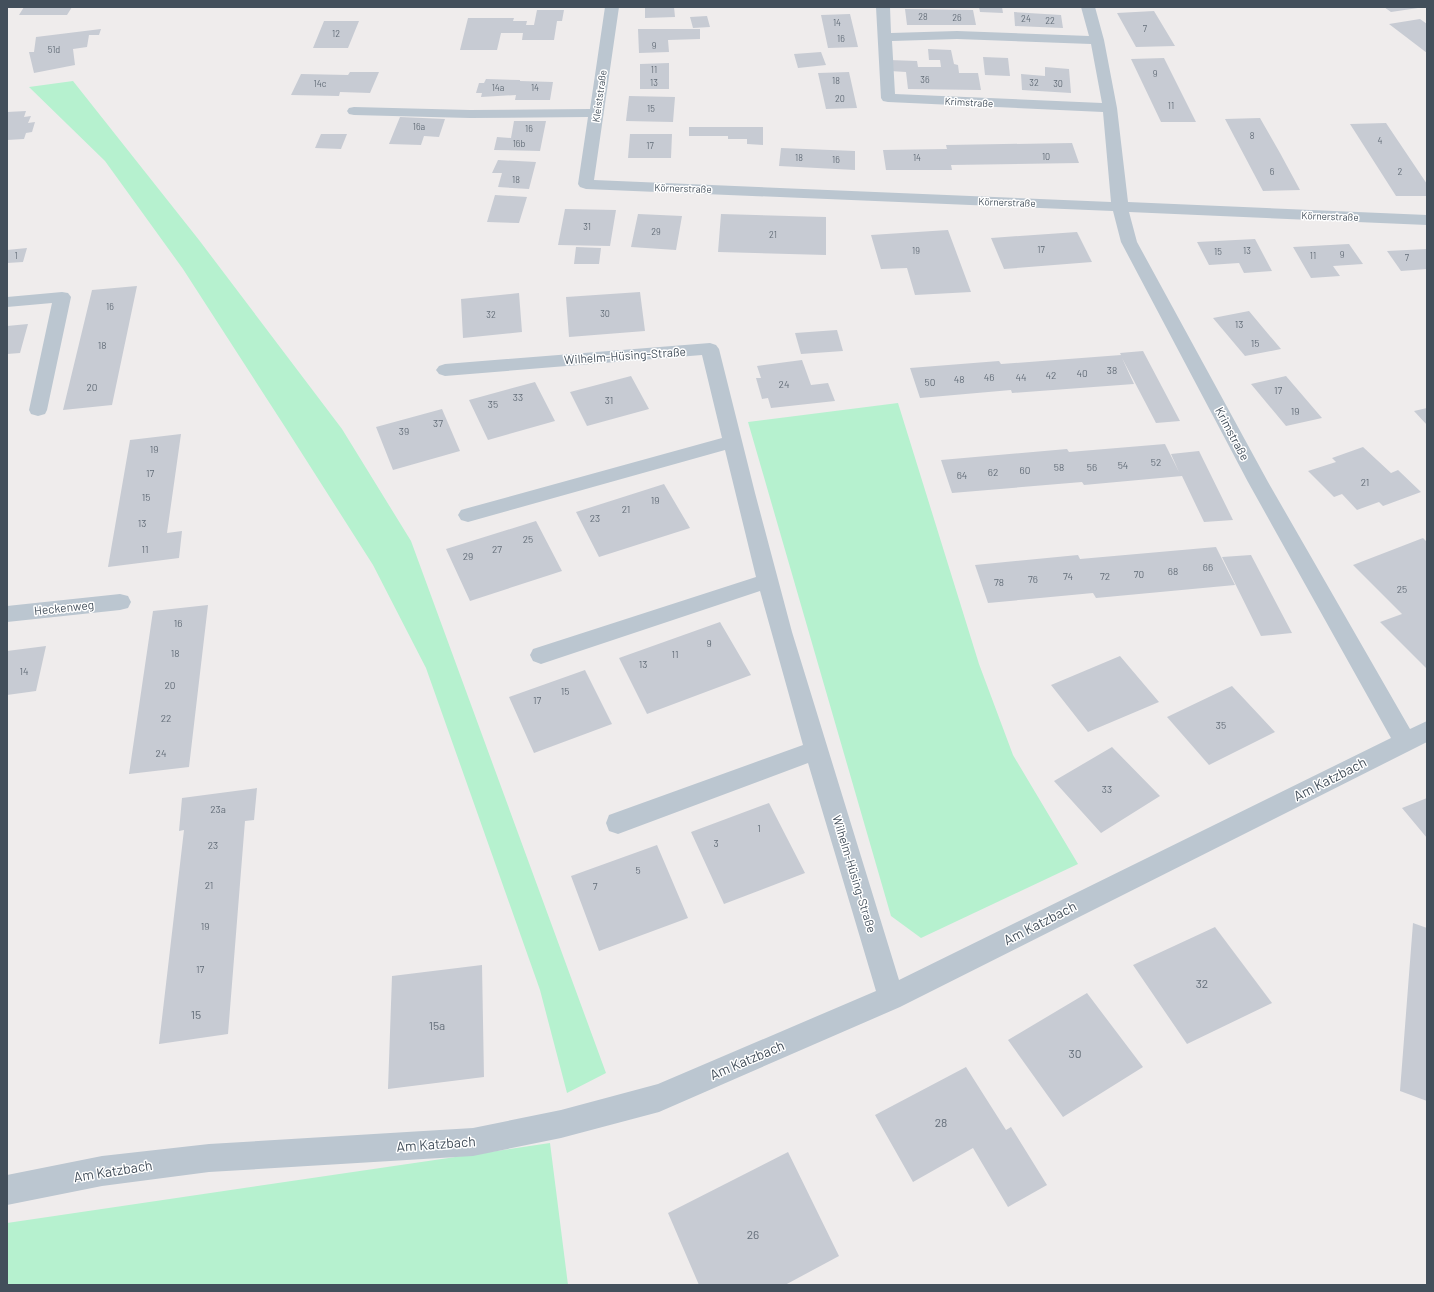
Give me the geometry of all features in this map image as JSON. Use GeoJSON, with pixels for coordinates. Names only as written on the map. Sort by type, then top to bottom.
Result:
{"type":"FeatureCollection","features":[{"type":"Feature","properties":{"kind":"street","name":"Kleiststraße"},"geometry":{"type":"LineString","coordinates":[[586,184],[612,7]]}},
{"type":"Feature","properties":{"kind":"street","name":"Krimstraße"},"geometry":{"type":"LineString","coordinates":[[883,7],[888,98],[1110,108]]}},
{"type":"Feature","properties":{"kind":"street","name":"Krimstraße"},"geometry":{"type":"LineString","coordinates":[[1088,7],[1097,40],[1110,108],[1120,207],[1130,242],[1258,482],[1416,736]]}},
{"type":"Feature","properties":{"kind":"street"},"geometry":{"type":"LineString","coordinates":[[884,37],[957,35],[1097,40]]}},
{"type":"Feature","properties":{"kind":"street"},"geometry":{"type":"LineString","coordinates":[[354,111],[470,114],[596,114]]}},
{"type":"Feature","properties":{"kind":"street","name":"Körnerstraße"},"geometry":{"type":"LineString","coordinates":[[586,184],[1427,220]]}},
{"type":"Feature","properties":{"kind":"street"},"geometry":{"type":"LineString","coordinates":[[7,302],[62,297],[38,410]]}},
{"type":"Feature","properties":{"kind":"street","name":"Wilhelm-Hüsing-Straße"},"geometry":{"type":"LineString","coordinates":[[445,370],[710,349],[731,442],[767,581],[816,750],[891,998]]}},
{"type":"Feature","properties":{"kind":"street"},"geometry":{"type":"LineString","coordinates":[[468,515],[731,442]]}},
{"type":"Feature","properties":{"kind":"street"},"geometry":{"type":"LineString","coordinates":[[541,655],[767,581]]}},
{"type":"Feature","properties":{"kind":"street","name":"Heckenweg"},"geometry":{"type":"LineString","coordinates":[[7,614],[120,602]]}},
{"type":"Feature","properties":{"kind":"street","name":"Am Katzbach"},"geometry":{"type":"LineString","coordinates":[[7,1190],[102,1171],[209,1158],[473,1142],[561,1124],[659,1098],[891,998],[1416,736]]}},
{"type":"Feature","properties":{"kind":"street"},"geometry":{"type":"LineString","coordinates":[[618,823],[816,750]]}},
{"type":"Feature","properties":{"kind":"green space"},"geometry":{"type":"Polygon","coordinates":[[[73,81],[199,240],[342,429],[411,541],[606,1073],[567,1093],[540,990],[426,668],[373,565],[183,269],[105,161],[29,87],[73,81]]]}},
{"type":"Feature","properties":{"kind":"green space"},"geometry":{"type":"Polygon","coordinates":[[[898,403],[979,664],[1013,755],[1078,864],[921,938],[891,916],[748,422],[898,403]]]}},
{"type":"Feature","properties":{"kind":"green space"},"geometry":{"type":"Polygon","coordinates":[[[550,1143],[568,1285],[7,1285],[7,1223],[550,1143]]]}},
{"type":"Feature","properties":{"kind":"building"},"geometry":{"type":"Polygon","coordinates":[[[24,7],[72,7],[67,15],[19,15],[24,7]]]}},
{"type":"Feature","properties":{"kind":"building"},"geometry":{"type":"Polygon","coordinates":[[[645,7],[674,7],[675,17],[645,18],[645,7]]]}},
{"type":"Feature","properties":{"kind":"building"},"geometry":{"type":"Polygon","coordinates":[[[979,7],[1002,7],[1003,13],[980,12],[979,7]]]}},
{"type":"Feature","properties":{"kind":"building"},"geometry":{"type":"Polygon","coordinates":[[[1384,7],[1416,7],[1418,8],[1391,12],[1384,7]]]}},
{"type":"Feature","properties":{"kind":"building"},"geometry":{"type":"Polygon","coordinates":[[[905,9],[973,10],[976,25],[907,25],[905,9]]]}},
{"type":"Feature","properties":{"kind":"building"},"geometry":{"type":"Polygon","coordinates":[[[537,10],[564,10],[562,21],[557,21],[554,40],[522,40],[523,33],[501,33],[497,50],[460,50],[468,18],[514,18],[513,21],[527,21],[526,25],[534,25],[537,10]]]}},
{"type":"Feature","properties":{"kind":"building"},"geometry":{"type":"Polygon","coordinates":[[[1154,11],[1175,46],[1136,47],[1117,13],[1154,11]]]}},
{"type":"Feature","properties":{"kind":"building"},"geometry":{"type":"Polygon","coordinates":[[[1014,12],[1061,15],[1063,28],[1015,26],[1014,12]]]}},
{"type":"Feature","properties":{"kind":"building"},"geometry":{"type":"Polygon","coordinates":[[[850,14],[858,47],[828,48],[821,15],[850,14]]]}},
{"type":"Feature","properties":{"kind":"building"},"geometry":{"type":"Polygon","coordinates":[[[707,16],[710,27],[693,28],[690,17],[707,16]]]}},
{"type":"Feature","properties":{"kind":"building"},"geometry":{"type":"Polygon","coordinates":[[[1420,19],[1427,24],[1427,53],[1389,24],[1420,19]]]}},
{"type":"Feature","properties":{"kind":"building"},"geometry":{"type":"Polygon","coordinates":[[[324,21],[359,21],[348,48],[313,48],[324,21]]]}},
{"type":"Feature","properties":{"kind":"building"},"geometry":{"type":"Polygon","coordinates":[[[101,29],[99,35],[89,35],[87,47],[73,49],[75,65],[34,73],[29,52],[34,52],[36,37],[101,29]]]}},
{"type":"Feature","properties":{"kind":"building"},"geometry":{"type":"Polygon","coordinates":[[[638,29],[700,29],[700,39],[668,40],[669,52],[639,53],[638,29]]]}},
{"type":"Feature","properties":{"kind":"building"},"geometry":{"type":"Polygon","coordinates":[[[928,49],[951,50],[954,64],[958,65],[959,73],[978,73],[981,90],[908,89],[906,72],[890,71],[889,60],[917,61],[918,67],[941,67],[940,60],[929,60],[928,49]]]}},
{"type":"Feature","properties":{"kind":"building"},"geometry":{"type":"Polygon","coordinates":[[[821,52],[826,65],[798,68],[794,54],[821,52]]]}},
{"type":"Feature","properties":{"kind":"building"},"geometry":{"type":"Polygon","coordinates":[[[983,57],[1008,58],[1010,76],[985,75],[983,57]]]}},
{"type":"Feature","properties":{"kind":"building"},"geometry":{"type":"Polygon","coordinates":[[[1164,58],[1196,122],[1161,122],[1131,59],[1164,58]]]}},
{"type":"Feature","properties":{"kind":"building"},"geometry":{"type":"Polygon","coordinates":[[[669,63],[669,89],[640,89],[640,64],[669,63]]]}},
{"type":"Feature","properties":{"kind":"building"},"geometry":{"type":"Polygon","coordinates":[[[1045,67],[1069,69],[1071,93],[1022,90],[1021,74],[1045,76],[1045,67]]]}},
{"type":"Feature","properties":{"kind":"building"},"geometry":{"type":"Polygon","coordinates":[[[350,72],[379,72],[370,93],[340,92],[339,96],[291,95],[301,74],[348,75],[350,72]]]}},
{"type":"Feature","properties":{"kind":"building"},"geometry":{"type":"Polygon","coordinates":[[[849,72],[857,108],[826,109],[818,73],[849,72]]]}},
{"type":"Feature","properties":{"kind":"building"},"geometry":{"type":"Polygon","coordinates":[[[486,79],[553,82],[550,100],[515,100],[516,95],[481,97],[482,93],[476,93],[479,83],[484,83],[486,79]]]}},
{"type":"Feature","properties":{"kind":"building"},"geometry":{"type":"Polygon","coordinates":[[[629,96],[675,97],[673,122],[626,121],[629,96]]]}},
{"type":"Feature","properties":{"kind":"building"},"geometry":{"type":"Polygon","coordinates":[[[26,111],[24,117],[31,116],[28,123],[35,122],[32,132],[26,133],[24,139],[7,140],[7,112],[26,111]]]}},
{"type":"Feature","properties":{"kind":"building"},"geometry":{"type":"Polygon","coordinates":[[[400,117],[445,119],[439,137],[424,136],[421,145],[389,144],[400,117]]]}},
{"type":"Feature","properties":{"kind":"building"},"geometry":{"type":"Polygon","coordinates":[[[1260,118],[1300,190],[1263,191],[1225,119],[1260,118]]]}},
{"type":"Feature","properties":{"kind":"building"},"geometry":{"type":"Polygon","coordinates":[[[514,121],[546,121],[540,151],[494,150],[497,137],[511,138],[514,121]]]}},
{"type":"Feature","properties":{"kind":"building"},"geometry":{"type":"Polygon","coordinates":[[[1386,123],[1427,184],[1427,196],[1396,196],[1350,124],[1386,123]]]}},
{"type":"Feature","properties":{"kind":"building"},"geometry":{"type":"Polygon","coordinates":[[[689,127],[763,127],[763,145],[747,144],[747,139],[728,139],[728,136],[689,136],[689,127]]]}},
{"type":"Feature","properties":{"kind":"building"},"geometry":{"type":"Polygon","coordinates":[[[321,134],[347,134],[341,149],[315,148],[321,134]]]}},
{"type":"Feature","properties":{"kind":"building"},"geometry":{"type":"Polygon","coordinates":[[[630,134],[672,134],[671,158],[628,158],[630,134]]]}},
{"type":"Feature","properties":{"kind":"building"},"geometry":{"type":"Polygon","coordinates":[[[1072,143],[1079,163],[951,165],[952,170],[886,170],[883,150],[947,149],[946,145],[1072,143]]]}},
{"type":"Feature","properties":{"kind":"building"},"geometry":{"type":"Polygon","coordinates":[[[781,148],[855,151],[855,170],[779,166],[781,148]]]}},
{"type":"Feature","properties":{"kind":"building"},"geometry":{"type":"Polygon","coordinates":[[[498,160],[536,162],[529,189],[498,187],[502,173],[492,173],[498,160]]]}},
{"type":"Feature","properties":{"kind":"building"},"geometry":{"type":"Polygon","coordinates":[[[495,195],[527,197],[519,223],[487,222],[495,195]]]}},
{"type":"Feature","properties":{"kind":"building"},"geometry":{"type":"Polygon","coordinates":[[[565,209],[616,210],[610,246],[558,245],[565,209]]]}},
{"type":"Feature","properties":{"kind":"building"},"geometry":{"type":"Polygon","coordinates":[[[638,214],[682,216],[676,250],[631,247],[638,214]]]}},
{"type":"Feature","properties":{"kind":"building"},"geometry":{"type":"Polygon","coordinates":[[[721,214],[826,217],[826,255],[718,252],[721,214]]]}},
{"type":"Feature","properties":{"kind":"building"},"geometry":{"type":"Polygon","coordinates":[[[948,230],[971,292],[915,295],[907,268],[881,269],[871,235],[948,230]]]}},
{"type":"Feature","properties":{"kind":"building"},"geometry":{"type":"Polygon","coordinates":[[[1077,232],[1092,262],[1004,269],[991,238],[1077,232]]]}},
{"type":"Feature","properties":{"kind":"building"},"geometry":{"type":"Polygon","coordinates":[[[1255,239],[1272,271],[1244,273],[1239,263],[1209,265],[1197,242],[1255,239]]]}},
{"type":"Feature","properties":{"kind":"building"},"geometry":{"type":"Polygon","coordinates":[[[1349,244],[1363,264],[1333,266],[1340,276],[1311,278],[1293,247],[1349,244]]]}},
{"type":"Feature","properties":{"kind":"building"},"geometry":{"type":"Polygon","coordinates":[[[576,247],[601,248],[599,264],[574,264],[576,247]]]}},
{"type":"Feature","properties":{"kind":"building"},"geometry":{"type":"Polygon","coordinates":[[[27,248],[23,262],[7,263],[7,250],[27,248]]]}},
{"type":"Feature","properties":{"kind":"building"},"geometry":{"type":"Polygon","coordinates":[[[1427,249],[1427,269],[1401,271],[1387,251],[1427,249]]]}},
{"type":"Feature","properties":{"kind":"building"},"geometry":{"type":"Polygon","coordinates":[[[137,286],[112,405],[63,410],[92,290],[137,286]]]}},
{"type":"Feature","properties":{"kind":"building"},"geometry":{"type":"Polygon","coordinates":[[[640,292],[645,331],[569,337],[566,297],[640,292]]]}},
{"type":"Feature","properties":{"kind":"building"},"geometry":{"type":"Polygon","coordinates":[[[519,293],[522,332],[463,338],[461,299],[519,293]]]}},
{"type":"Feature","properties":{"kind":"building"},"geometry":{"type":"Polygon","coordinates":[[[1249,311],[1281,349],[1245,356],[1213,318],[1249,311]]]}},
{"type":"Feature","properties":{"kind":"building"},"geometry":{"type":"Polygon","coordinates":[[[28,324],[20,353],[7,354],[7,326],[28,324]]]}},
{"type":"Feature","properties":{"kind":"building"},"geometry":{"type":"Polygon","coordinates":[[[837,330],[843,351],[801,354],[795,333],[837,330]]]}},
{"type":"Feature","properties":{"kind":"building"},"geometry":{"type":"Polygon","coordinates":[[[1143,351],[1180,421],[1156,423],[1122,358],[1134,384],[1012,393],[1011,390],[920,398],[910,368],[999,361],[1001,364],[1121,355],[1120,353],[1143,351]]]}},
{"type":"Feature","properties":{"kind":"building"},"geometry":{"type":"Polygon","coordinates":[[[802,360],[811,385],[828,383],[835,401],[771,408],[768,398],[762,399],[756,378],[761,378],[757,366],[802,360]]]}},
{"type":"Feature","properties":{"kind":"building"},"geometry":{"type":"Polygon","coordinates":[[[631,376],[649,409],[587,426],[570,392],[631,376]]]}},
{"type":"Feature","properties":{"kind":"building"},"geometry":{"type":"Polygon","coordinates":[[[1286,376],[1322,418],[1286,426],[1251,384],[1286,376]]]}},
{"type":"Feature","properties":{"kind":"building"},"geometry":{"type":"Polygon","coordinates":[[[535,382],[555,421],[488,440],[469,400],[535,382]]]}},
{"type":"Feature","properties":{"kind":"building"},"geometry":{"type":"Polygon","coordinates":[[[1427,408],[1427,425],[1414,411],[1427,408]]]}},
{"type":"Feature","properties":{"kind":"building"},"geometry":{"type":"Polygon","coordinates":[[[442,409],[460,451],[393,470],[376,427],[442,409]]]}},
{"type":"Feature","properties":{"kind":"building"},"geometry":{"type":"Polygon","coordinates":[[[181,434],[167,533],[182,531],[179,558],[108,567],[130,440],[181,434]]]}},
{"type":"Feature","properties":{"kind":"building"},"geometry":{"type":"Polygon","coordinates":[[[1165,444],[1179,472],[1171,454],[1199,451],[1233,520],[1204,522],[1182,476],[1084,485],[1082,482],[952,493],[941,460],[1067,449],[1069,452],[1165,444]]]}},
{"type":"Feature","properties":{"kind":"building"},"geometry":{"type":"Polygon","coordinates":[[[1363,447],[1391,473],[1398,470],[1421,492],[1383,506],[1379,502],[1357,510],[1342,494],[1334,497],[1308,471],[1336,462],[1332,458],[1363,447]]]}},
{"type":"Feature","properties":{"kind":"building"},"geometry":{"type":"Polygon","coordinates":[[[664,484],[690,528],[599,557],[576,512],[664,484]]]}},
{"type":"Feature","properties":{"kind":"building"},"geometry":{"type":"Polygon","coordinates":[[[536,521],[562,571],[470,601],[446,549],[536,521]]]}},
{"type":"Feature","properties":{"kind":"building"},"geometry":{"type":"Polygon","coordinates":[[[1423,538],[1427,542],[1427,669],[1380,622],[1402,614],[1353,565],[1423,538]]]}},
{"type":"Feature","properties":{"kind":"building"},"geometry":{"type":"Polygon","coordinates":[[[1216,547],[1235,585],[1096,598],[1093,593],[988,603],[975,565],[1078,555],[1080,559],[1216,547]]]}},
{"type":"Feature","properties":{"kind":"building"},"geometry":{"type":"Polygon","coordinates":[[[1251,555],[1292,633],[1261,636],[1222,557],[1251,555]]]}},
{"type":"Feature","properties":{"kind":"building"},"geometry":{"type":"Polygon","coordinates":[[[208,605],[189,767],[129,774],[153,611],[208,605]]]}},
{"type":"Feature","properties":{"kind":"building"},"geometry":{"type":"Polygon","coordinates":[[[720,622],[751,675],[647,714],[619,658],[720,622]]]}},
{"type":"Feature","properties":{"kind":"building"},"geometry":{"type":"Polygon","coordinates":[[[46,646],[36,691],[7,695],[7,651],[46,646]]]}},
{"type":"Feature","properties":{"kind":"building"},"geometry":{"type":"Polygon","coordinates":[[[1120,656],[1159,702],[1088,732],[1051,685],[1120,656]]]}},
{"type":"Feature","properties":{"kind":"building"},"geometry":{"type":"Polygon","coordinates":[[[585,670],[612,724],[534,753],[509,697],[585,670]]]}},
{"type":"Feature","properties":{"kind":"building"},"geometry":{"type":"Polygon","coordinates":[[[1232,686],[1275,732],[1209,765],[1167,717],[1232,686]]]}},
{"type":"Feature","properties":{"kind":"building"},"geometry":{"type":"Polygon","coordinates":[[[1112,747],[1160,796],[1101,833],[1054,781],[1112,747]]]}},
{"type":"Feature","properties":{"kind":"building"},"geometry":{"type":"Polygon","coordinates":[[[257,788],[254,820],[245,821],[228,1034],[159,1044],[184,830],[179,831],[182,798],[257,788]]]}},
{"type":"Feature","properties":{"kind":"building"},"geometry":{"type":"Polygon","coordinates":[[[1427,798],[1427,838],[1402,808],[1427,798]]]}},
{"type":"Feature","properties":{"kind":"building"},"geometry":{"type":"Polygon","coordinates":[[[769,803],[805,873],[724,904],[691,832],[769,803]]]}},
{"type":"Feature","properties":{"kind":"building"},"geometry":{"type":"Polygon","coordinates":[[[657,845],[688,918],[599,951],[571,876],[657,845]]]}},
{"type":"Feature","properties":{"kind":"building"},"geometry":{"type":"Polygon","coordinates":[[[1413,923],[1427,928],[1427,1101],[1400,1091],[1413,923]]]}},
{"type":"Feature","properties":{"kind":"building"},"geometry":{"type":"Polygon","coordinates":[[[1215,927],[1272,1003],[1187,1044],[1133,965],[1215,927]]]}},
{"type":"Feature","properties":{"kind":"building"},"geometry":{"type":"Polygon","coordinates":[[[482,965],[484,1077],[388,1089],[392,976],[482,965]]]}},
{"type":"Feature","properties":{"kind":"building"},"geometry":{"type":"Polygon","coordinates":[[[1087,993],[1143,1067],[1063,1117],[1008,1040],[1087,993]]]}},
{"type":"Feature","properties":{"kind":"building"},"geometry":{"type":"Polygon","coordinates":[[[966,1067],[1006,1130],[1011,1127],[1047,1185],[1008,1207],[973,1148],[913,1182],[875,1115],[966,1067]]]}},
{"type":"Feature","properties":{"kind":"building"},"geometry":{"type":"Polygon","coordinates":[[[788,1152],[839,1256],[785,1285],[699,1285],[668,1213],[788,1152]]]}}]}
